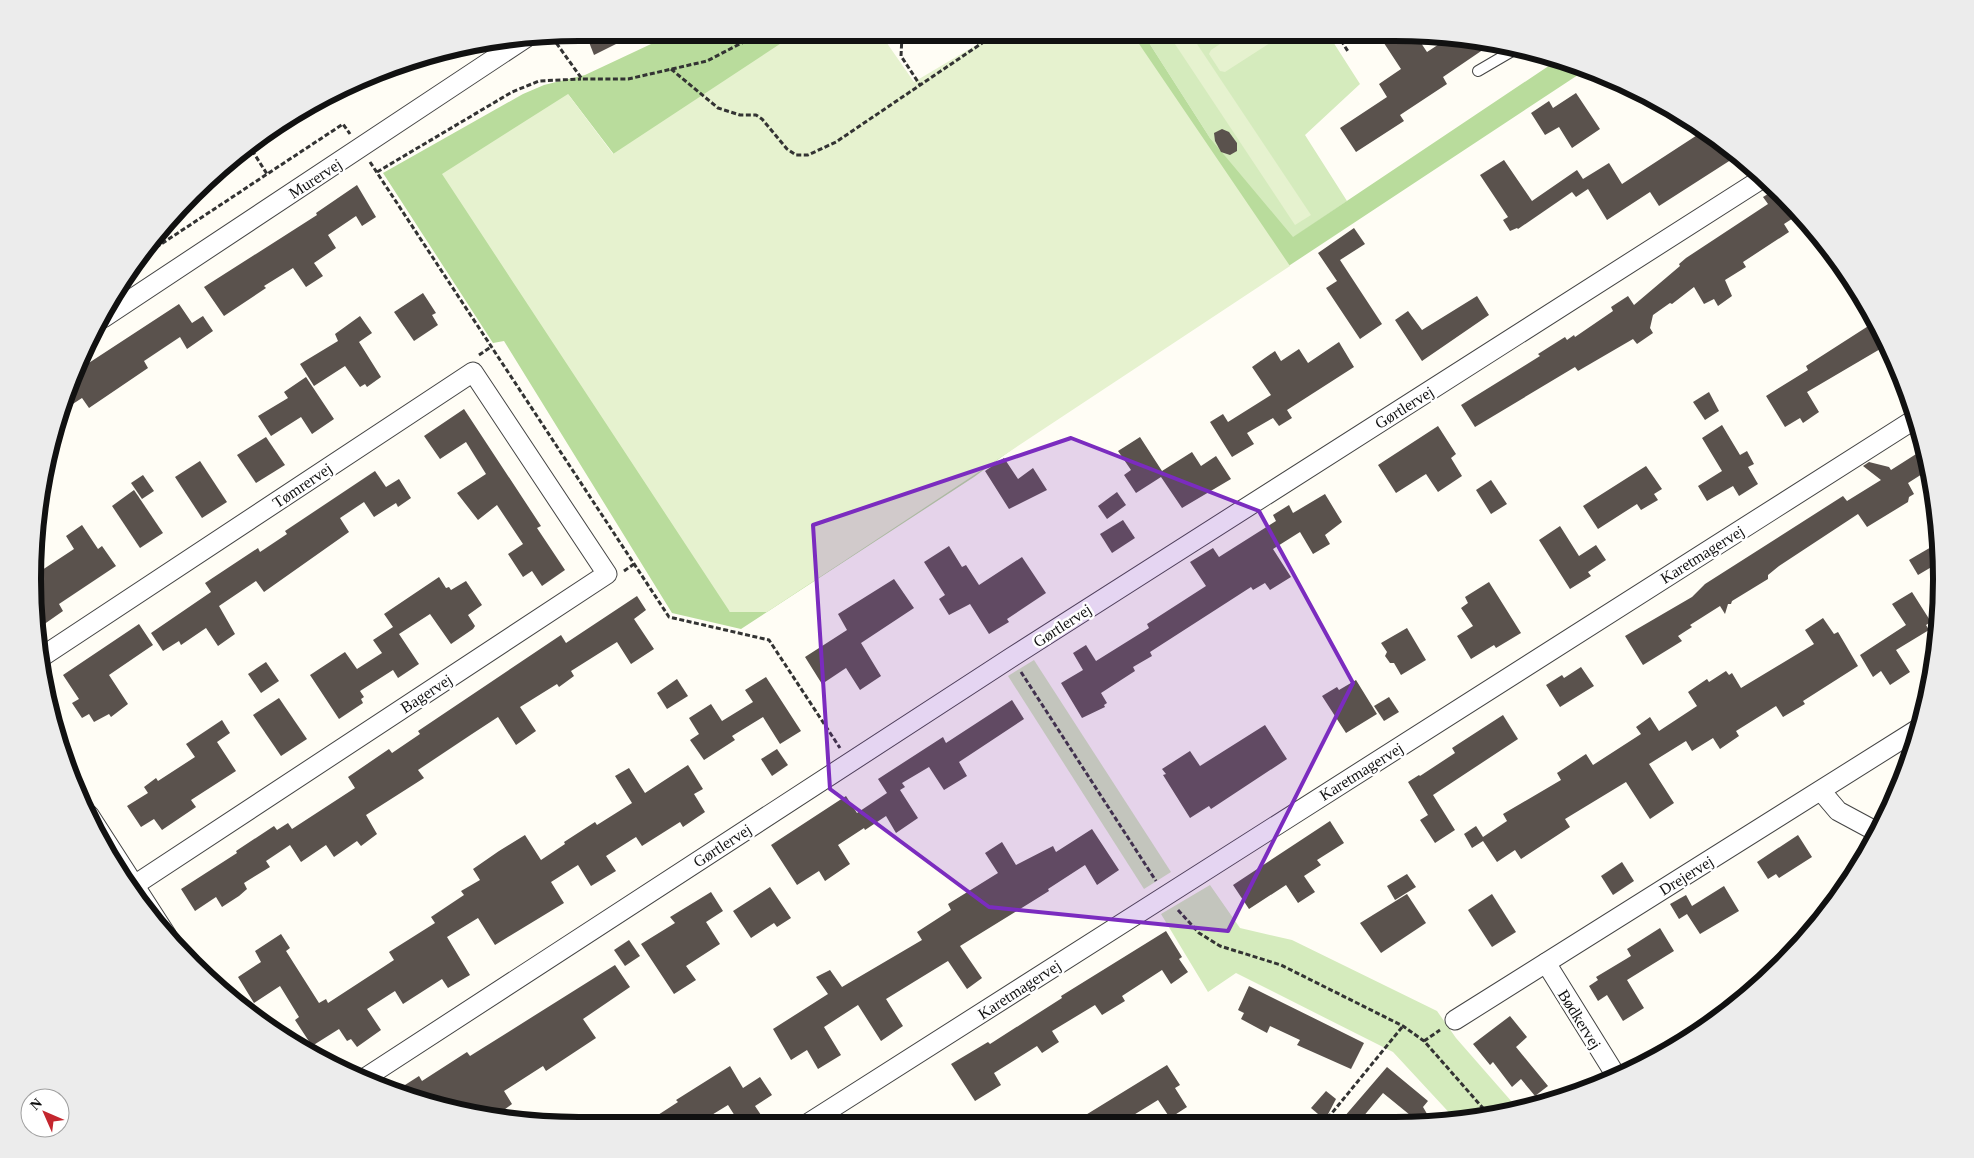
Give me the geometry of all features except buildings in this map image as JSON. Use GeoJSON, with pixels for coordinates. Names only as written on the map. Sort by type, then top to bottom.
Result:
{"type":"FeatureCollection","features":[{"type":"Feature","properties":{"kind":"street","name":"Murervej"},"geometry":{"type":"LineString","coordinates":[[111,313],[515,45]]}},
{"type":"Feature","properties":{"kind":"street","name":"Gørtlervej"},"geometry":{"type":"LineString","coordinates":[[370,1075],[1012,657],[1757,182]]}},
{"type":"Feature","properties":{"kind":"street","name":"Tømrervej"},"geometry":{"type":"LineString","coordinates":[[47,654],[473,372],[533,463]]}},
{"type":"Feature","properties":{"kind":"street","name":"Karetmagervej"},"geometry":{"type":"LineString","coordinates":[[818,1117],[1909,423]]}},
{"type":"Feature","properties":{"kind":"street","name":"Bagervej"},"geometry":{"type":"LineString","coordinates":[[136,884],[607,574],[533,463]]}},
{"type":"Feature","properties":{"kind":"street","name":"Drejervej"},"geometry":{"type":"LineString","coordinates":[[1455,1020],[1909,735]]}},
{"type":"Feature","properties":{"kind":"street"},"geometry":{"type":"LineString","coordinates":[[1821,791],[1838,812],[1871,829]]}},
{"type":"Feature","properties":{"kind":"street","name":"Bødkervej"},"geometry":{"type":"LineString","coordinates":[[1546,963],[1613,1070]]}},
{"type":"Feature","properties":{"kind":"lane"},"geometry":{"type":"LineString","coordinates":[[1478,71],[1508,54]]}},
{"type":"Feature","properties":{"kind":"path"},"geometry":{"type":"LineString","coordinates":[[377,172],[512,92],[539,81],[628,79],[707,61],[744,41]]}},
{"type":"Feature","properties":{"kind":"path"},"geometry":{"type":"LineString","coordinates":[[902,41],[901,56],[920,85]]}},
{"type":"Feature","properties":{"kind":"path"},"geometry":{"type":"LineString","coordinates":[[671,69],[718,108],[740,116],[756,116],[762,119],[786,149],[796,155],[808,155],[821,150],[985,41]]}},
{"type":"Feature","properties":{"kind":"path"},"geometry":{"type":"LineString","coordinates":[[1341,41],[1349,53]]}},
{"type":"Feature","properties":{"kind":"path"},"geometry":{"type":"LineString","coordinates":[[555,42],[582,80]]}},
{"type":"Feature","properties":{"kind":"path"},"geometry":{"type":"LineString","coordinates":[[155,248],[343,124],[377,172],[669,617],[769,640],[849,762]]}},
{"type":"Feature","properties":{"kind":"path"},"geometry":{"type":"LineString","coordinates":[[253,151],[267,174]]}},
{"type":"Feature","properties":{"kind":"path"},"geometry":{"type":"LineString","coordinates":[[1012,657],[1165,895],[1199,934],[1220,946],[1282,965],[1403,1026],[1424,1041],[1484,1109]]}},
{"type":"Feature","properties":{"kind":"path"},"geometry":{"type":"LineString","coordinates":[[1329,1117],[1403,1026]]}},
{"type":"Feature","properties":{"kind":"highlighted area"},"geometry":{"type":"Polygon","coordinates":[[[1071,438],[1259,511],[1353,683],[1228,931],[989,907],[830,789],[813,525],[1071,438]]]}},
{"type":"Feature","properties":{"kind":"green space"},"geometry":{"type":"Polygon","coordinates":[[[657,41],[794,41],[616,157],[568,94],[730,612],[1116,41],[1148,41],[1210,138],[1293,237],[1550,65],[1579,74],[1022,442],[974,477],[741,629],[672,613],[504,341],[493,343],[383,173],[523,94],[544,85],[585,75],[657,41]]]}},
{"type":"Feature","properties":{"kind":"green space"},"geometry":{"type":"Polygon","coordinates":[[[784,41],[885,41],[914,82],[983,41],[1137,41],[1290,266],[767,612],[730,612],[442,174],[568,94],[613,154],[784,41]]]}},
{"type":"Feature","properties":{"kind":"green space"},"geometry":{"type":"Polygon","coordinates":[[[1148,41],[1332,41],[1360,84],[1305,135],[1347,201],[1291,239],[1210,138],[1148,41]]]}},
{"type":"Feature","properties":{"kind":"green space"},"geometry":{"type":"Polygon","coordinates":[[[1173,41],[1195,41],[1311,215],[1295,225],[1173,41]]]}},
{"type":"Feature","properties":{"kind":"green space"},"geometry":{"type":"Polygon","coordinates":[[[1224,41],[1270,41],[1270,43],[1225,72],[1220,71],[1209,54],[1211,50],[1224,41]]]}},
{"type":"Feature","properties":{"kind":"green space"},"geometry":{"type":"Polygon","coordinates":[[[1034,660],[1171,872],[1144,889],[1008,676],[1034,660]]]}},
{"type":"Feature","properties":{"kind":"green space"},"geometry":{"type":"Polygon","coordinates":[[[1210,885],[1240,928],[1292,940],[1437,1011],[1456,1038],[1513,1103],[1450,1114],[1393,1052],[1236,973],[1208,992],[1161,914],[1210,885]]]}}]}
